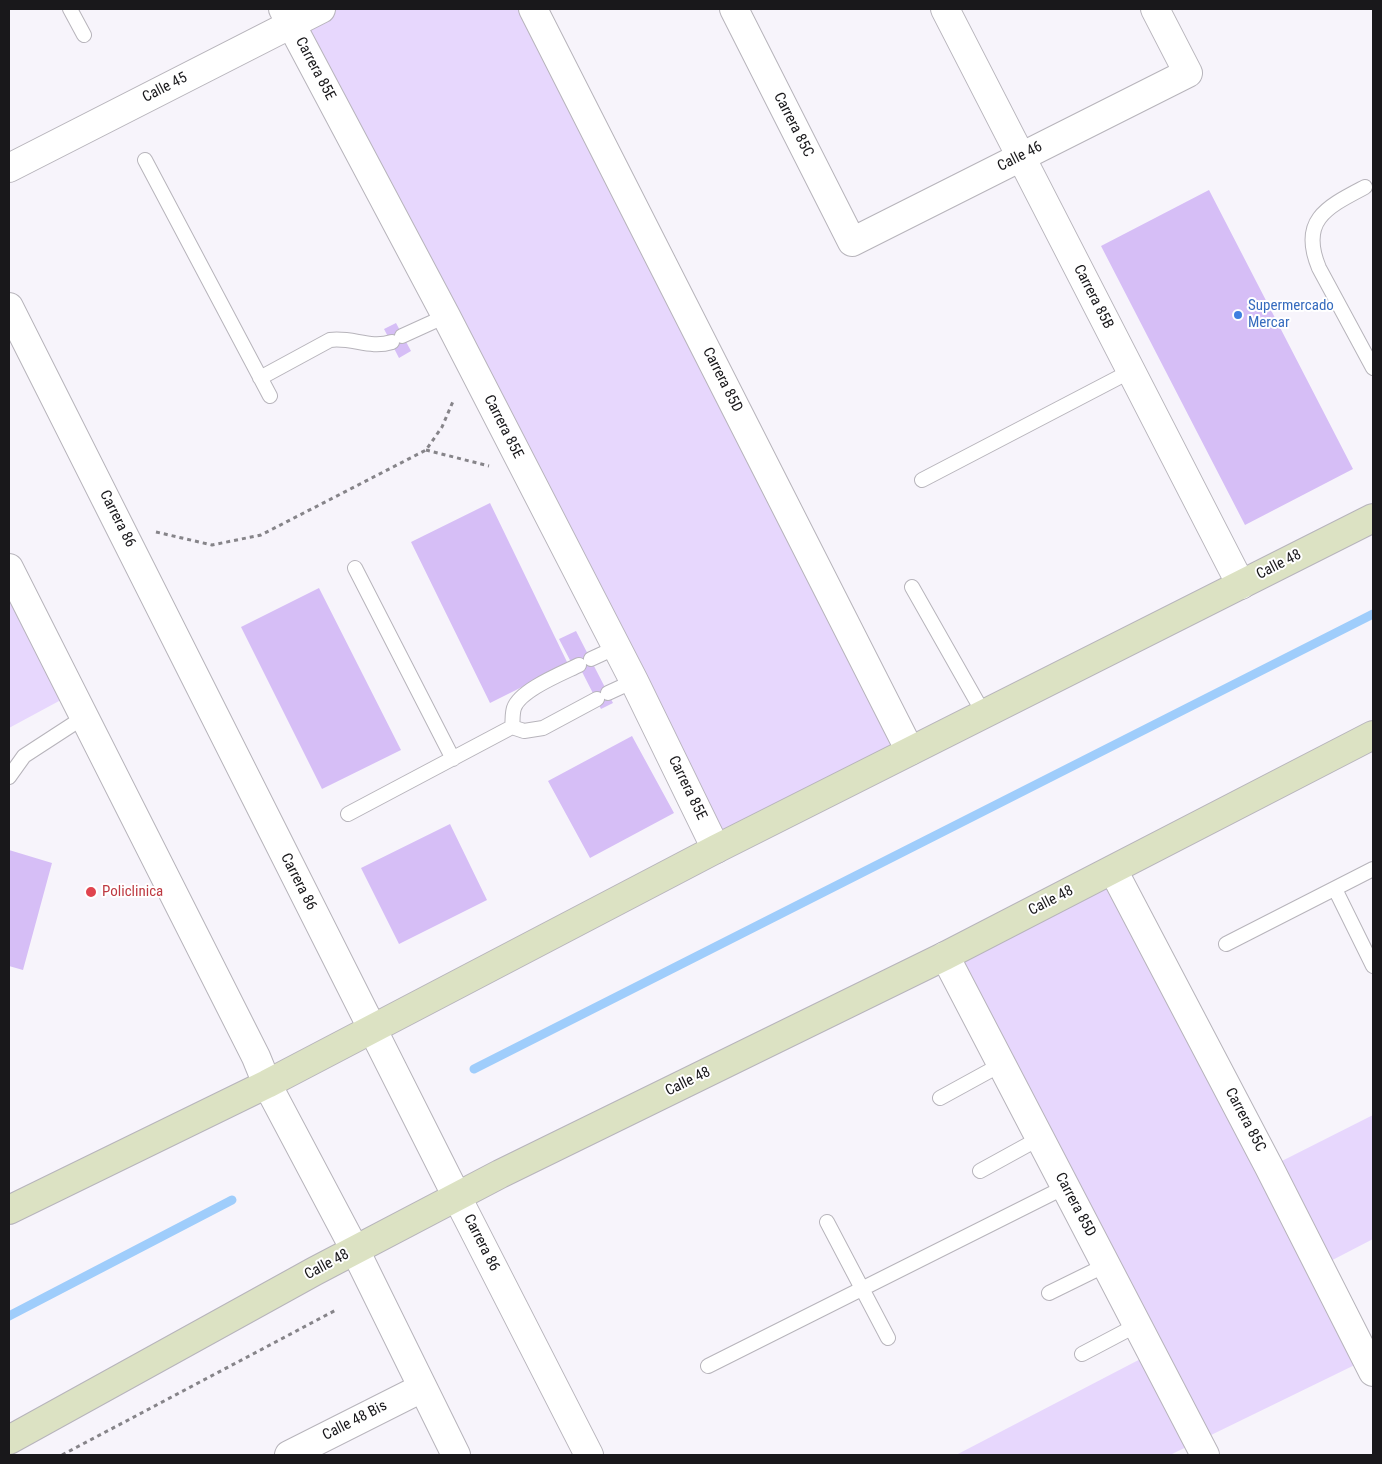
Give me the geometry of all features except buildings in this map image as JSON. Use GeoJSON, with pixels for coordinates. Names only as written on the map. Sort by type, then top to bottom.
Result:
{"type":"FeatureCollection","features":[{"type":"Feature","properties":{"kind":"main road","name":"Calle 48"},"geometry":{"type":"LineString","coordinates":[[9,1210],[267,1084],[716,849],[1373,518]]}},
{"type":"Feature","properties":{"kind":"main road","name":"Calle 48"},"geometry":{"type":"LineString","coordinates":[[9,1440],[355,1250],[457,1197],[945,956],[1373,735]]}},
{"type":"Feature","properties":{"kind":"street","name":"Calle 45"},"geometry":{"type":"LineString","coordinates":[[9,168],[287,16],[321,9]]}},
{"type":"Feature","properties":{"kind":"street","name":"Carrera 85D"},"geometry":{"type":"LineString","coordinates":[[533,9],[910,751]]}},
{"type":"Feature","properties":{"kind":"street","name":"Carrera 85C"},"geometry":{"type":"LineString","coordinates":[[734,9],[852,242]]}},
{"type":"Feature","properties":{"kind":"street","name":"Carrera 85B"},"geometry":{"type":"LineString","coordinates":[[945,9],[1241,585]]}},
{"type":"Feature","properties":{"kind":"street","name":"Calle 46"},"geometry":{"type":"LineString","coordinates":[[852,242],[1188,73],[1155,9]]}},
{"type":"Feature","properties":{"kind":"street","name":"Carrera 85E"},"geometry":{"type":"LineString","coordinates":[[287,16],[470,361],[617,647],[716,849]]}},
{"type":"Feature","properties":{"kind":"street","name":"Carrera 86"},"geometry":{"type":"LineString","coordinates":[[9,307],[589,1455]]}},
{"type":"Feature","properties":{"kind":"street"},"geometry":{"type":"LineString","coordinates":[[9,568],[256,1057],[267,1084],[355,1250],[456,1455]]}},
{"type":"Feature","properties":{"kind":"street","name":"Carrera 85C"},"geometry":{"type":"LineString","coordinates":[[1113,870],[1269,1167],[1373,1372]]}},
{"type":"Feature","properties":{"kind":"street","name":"Carrera 85D"},"geometry":{"type":"LineString","coordinates":[[945,956],[1205,1455]]}},
{"type":"Feature","properties":{"kind":"street","name":"Calle 48 Bis"},"geometry":{"type":"LineString","coordinates":[[289,1455],[422,1388]]}},
{"type":"Feature","properties":{"kind":"lane"},"geometry":{"type":"LineString","coordinates":[[70,9],[84,35]]}},
{"type":"Feature","properties":{"kind":"lane"},"geometry":{"type":"LineString","coordinates":[[145,160],[270,396]]}},
{"type":"Feature","properties":{"kind":"lane"},"geometry":{"type":"LineString","coordinates":[[1365,187],[1334,203],[1323,213],[1315,226],[1312,240],[1319,268],[1373,368]]}},
{"type":"Feature","properties":{"kind":"lane"},"geometry":{"type":"LineString","coordinates":[[260,378],[330,340],[342,338],[370,345],[382,345],[446,316]]}},
{"type":"Feature","properties":{"kind":"lane"},"geometry":{"type":"LineString","coordinates":[[922,480],[1131,371]]}},
{"type":"Feature","properties":{"kind":"lane"},"geometry":{"type":"LineString","coordinates":[[355,568],[453,759]]}},
{"type":"Feature","properties":{"kind":"lane"},"geometry":{"type":"LineString","coordinates":[[912,587],[984,714]]}},
{"type":"Feature","properties":{"kind":"lane"},"geometry":{"type":"LineString","coordinates":[[512,727],[515,706],[528,692],[617,647]]}},
{"type":"Feature","properties":{"kind":"lane"},"geometry":{"type":"LineString","coordinates":[[348,814],[512,727],[524,731],[543,728],[634,681]]}},
{"type":"Feature","properties":{"kind":"lane"},"geometry":{"type":"LineString","coordinates":[[9,777],[24,756],[84,717]]}},
{"type":"Feature","properties":{"kind":"lane"},"geometry":{"type":"LineString","coordinates":[[1226,944],[1373,869]]}},
{"type":"Feature","properties":{"kind":"lane"},"geometry":{"type":"LineString","coordinates":[[1335,888],[1373,966]]}},
{"type":"Feature","properties":{"kind":"lane"},"geometry":{"type":"LineString","coordinates":[[940,1098],[1002,1064]]}},
{"type":"Feature","properties":{"kind":"lane"},"geometry":{"type":"LineString","coordinates":[[980,1171],[1040,1138]]}},
{"type":"Feature","properties":{"kind":"lane"},"geometry":{"type":"LineString","coordinates":[[708,1366],[1065,1187]]}},
{"type":"Feature","properties":{"kind":"lane"},"geometry":{"type":"LineString","coordinates":[[827,1222],[888,1338]]}},
{"type":"Feature","properties":{"kind":"lane"},"geometry":{"type":"LineString","coordinates":[[1050,1294],[1106,1265]]}},
{"type":"Feature","properties":{"kind":"lane"},"geometry":{"type":"LineString","coordinates":[[1082,1354],[1137,1324]]}},
{"type":"Feature","properties":{"kind":"path"},"geometry":{"type":"LineString","coordinates":[[120,524],[212,545],[261,535],[426,450],[442,427],[470,361]]}},
{"type":"Feature","properties":{"kind":"path"},"geometry":{"type":"LineString","coordinates":[[426,450],[530,478]]}},
{"type":"Feature","properties":{"kind":"path"},"geometry":{"type":"LineString","coordinates":[[62,1455],[336,1310]]}},
{"type":"Feature","properties":{"kind":"shaded area"},"geometry":{"type":"Polygon","coordinates":[[[283,9],[533,9],[910,751],[716,849],[283,9]]]}},
{"type":"Feature","properties":{"kind":"shaded area"},"geometry":{"type":"Polygon","coordinates":[[[9,568],[72,694],[9,728],[9,568]]]}},
{"type":"Feature","properties":{"kind":"shaded area"},"geometry":{"type":"Polygon","coordinates":[[[1113,870],[1270,1167],[1373,1115],[1373,1239],[1319,1267],[1367,1359],[1170,1455],[956,1455],[1152,1353],[945,956],[1113,870]]]}},
{"type":"Feature","properties":{"kind":"waterway"},"geometry":{"type":"LineString","coordinates":[[474,1069],[1373,614]]}},
{"type":"Feature","properties":{"kind":"waterway"},"geometry":{"type":"LineString","coordinates":[[9,1316],[232,1200]]}},
{"type":"Feature","properties":{"kind":"place","name":"Supermercado Mercar"},"geometry":{"type":"Point","coordinates":[1238,315]}},
{"type":"Feature","properties":{"kind":"place","name":"Policlinica"},"geometry":{"type":"Point","coordinates":[91,892]}}]}
